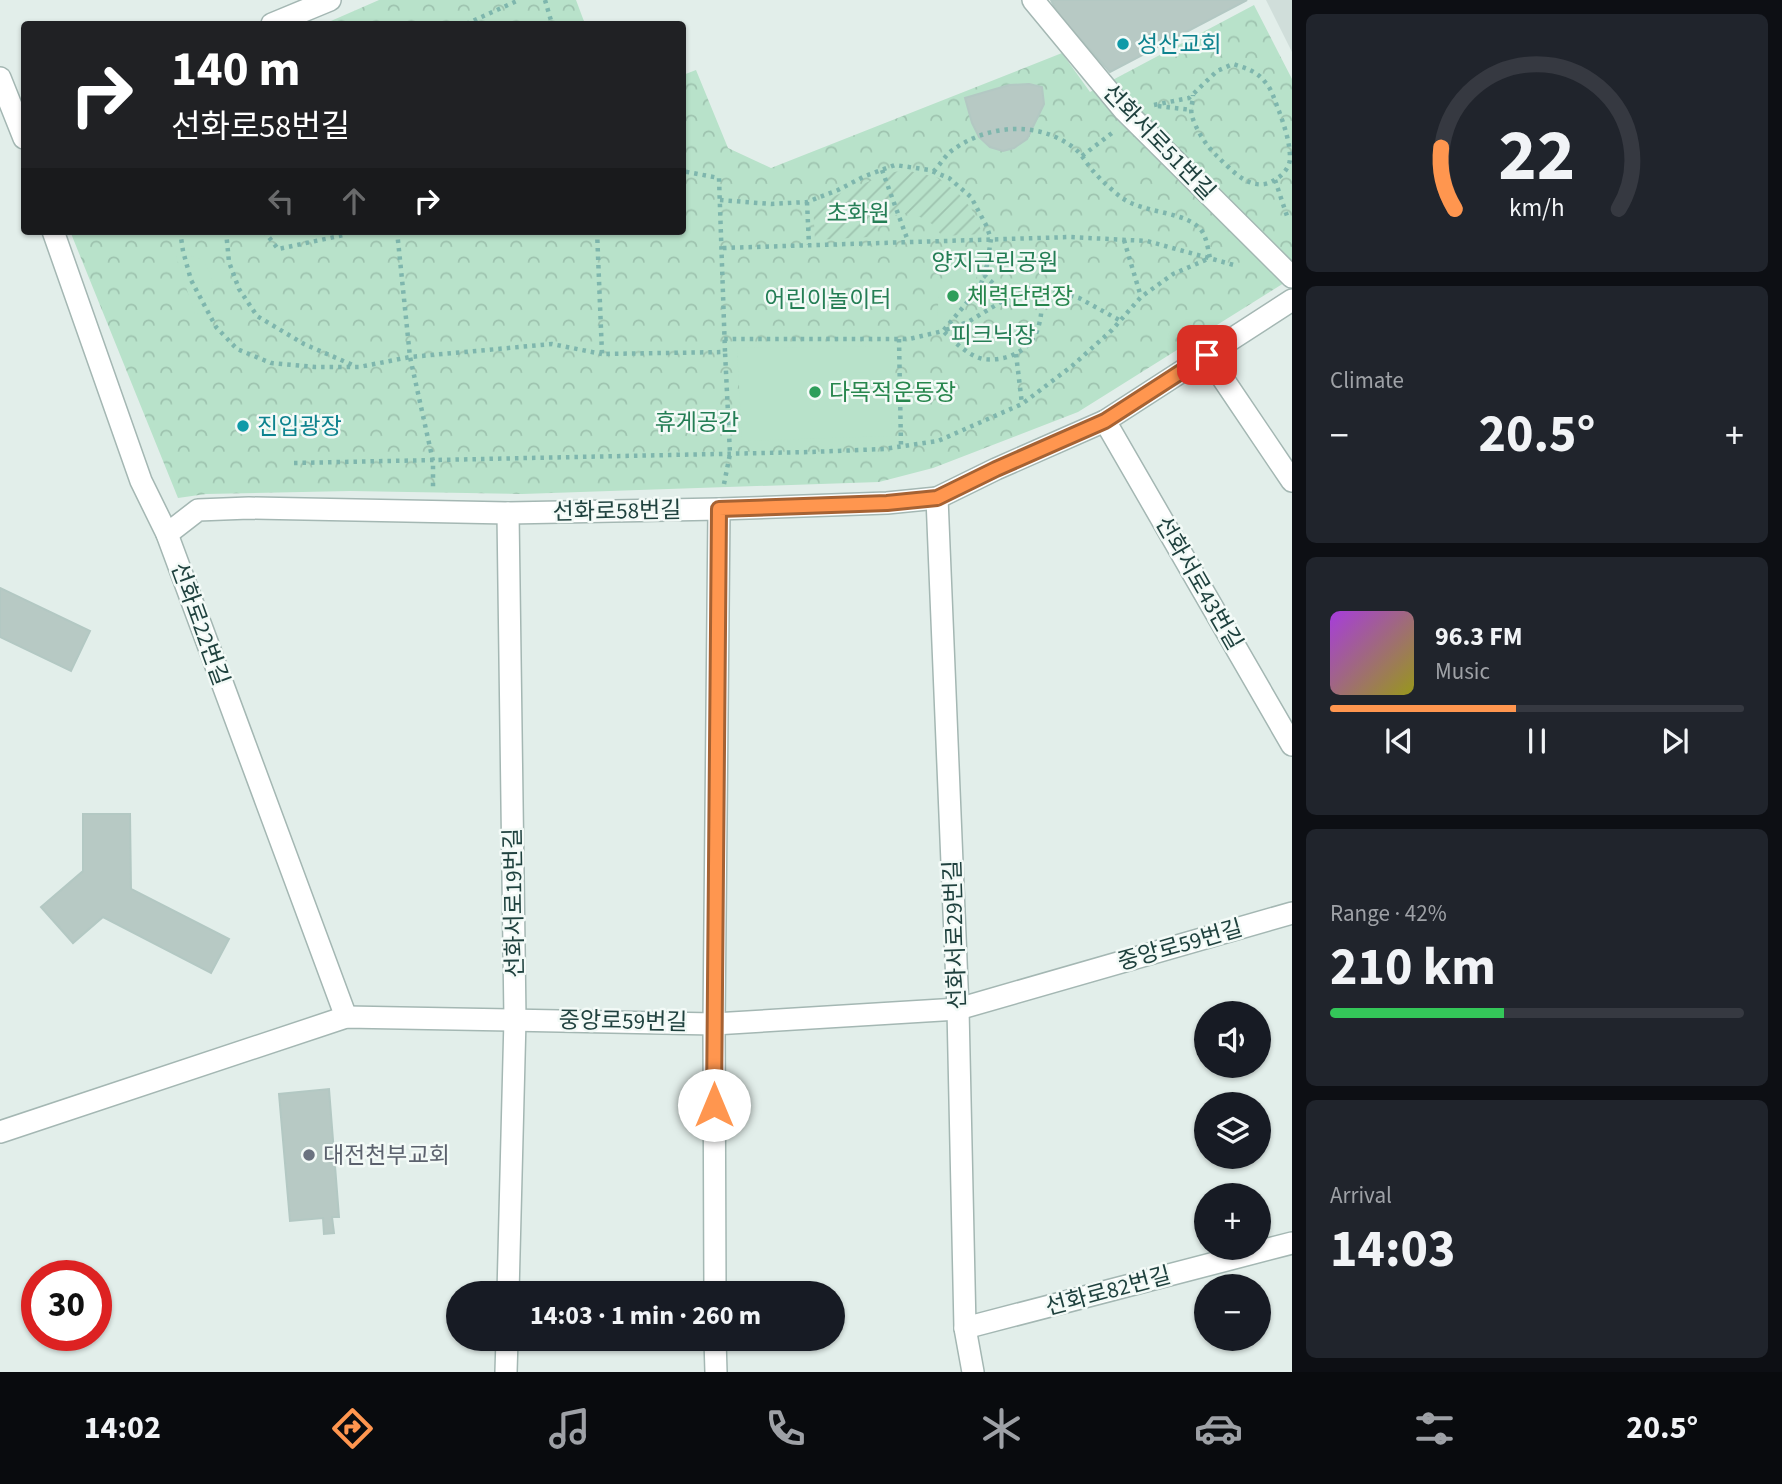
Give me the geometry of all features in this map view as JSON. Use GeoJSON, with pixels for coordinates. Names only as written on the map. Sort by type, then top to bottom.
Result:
{"type":"FeatureCollection","features":[{"type":"Feature","properties":{"kind":"street"},"geometry":{"type":"LineString","coordinates":[[279,21],[330,0]]}},
{"type":"Feature","properties":{"kind":"street","name":"선화서로51번길"},"geometry":{"type":"LineString","coordinates":[[1033,0],[1124,110],[1292,277]]}},
{"type":"Feature","properties":{"kind":"street"},"geometry":{"type":"LineString","coordinates":[[0,78],[21,125]]}},
{"type":"Feature","properties":{"kind":"street","name":"선화로22번길"},"geometry":{"type":"LineString","coordinates":[[55,235],[141,481],[167,534],[346,1017]]}},
{"type":"Feature","properties":{"kind":"street","name":"선화로58번길"},"geometry":{"type":"LineString","coordinates":[[167,534],[198,510],[249,508],[508,513],[719,509],[887,503],[937,498],[1105,421],[1292,300]]}},
{"type":"Feature","properties":{"kind":"street"},"geometry":{"type":"LineString","coordinates":[[1207,355],[1292,481]]}},
{"type":"Feature","properties":{"kind":"street","name":"선화서로43번길"},"geometry":{"type":"LineString","coordinates":[[1105,421],[1292,745]]}},
{"type":"Feature","properties":{"kind":"street","name":"선화서로29번길"},"geometry":{"type":"LineString","coordinates":[[937,498],[958,1009],[965,1328],[972,1372]]}},
{"type":"Feature","properties":{"kind":"street"},"geometry":{"type":"LineString","coordinates":[[715,1281],[714,1024],[719,509]]}},
{"type":"Feature","properties":{"kind":"street","name":"선화서로19번길"},"geometry":{"type":"LineString","coordinates":[[508,513],[515,1019],[508,1281]]}},
{"type":"Feature","properties":{"kind":"street","name":"중앙로59번길"},"geometry":{"type":"LineString","coordinates":[[0,1132],[346,1017],[714,1024],[958,1009],[1292,913]]}},
{"type":"Feature","properties":{"kind":"street","name":"선화로82번길"},"geometry":{"type":"LineString","coordinates":[[965,1328],[1292,1243]]}},
{"type":"Feature","properties":{"kind":"street"},"geometry":{"type":"LineString","coordinates":[[506,1372],[507,1351]]}},
{"type":"Feature","properties":{"kind":"street"},"geometry":{"type":"LineString","coordinates":[[715,1351],[716,1372]]}},
{"type":"Feature","properties":{"kind":"path"},"geometry":{"type":"LineString","coordinates":[[473,21],[519,0]]}},
{"type":"Feature","properties":{"kind":"path"},"geometry":{"type":"LineString","coordinates":[[545,0],[551,21]]}},
{"type":"Feature","properties":{"kind":"path"},"geometry":{"type":"LineString","coordinates":[[1082,156],[1132,118],[1154,105],[1189,99],[1193,95],[1217,71],[1233,64],[1255,72],[1267,83],[1288,142],[1290,158],[1282,176],[1271,183],[1256,185],[1236,175],[1212,151],[1201,135],[1192,116],[1193,95]]}},
{"type":"Feature","properties":{"kind":"path"},"geometry":{"type":"LineString","coordinates":[[1154,105],[1192,110]]}},
{"type":"Feature","properties":{"kind":"path"},"geometry":{"type":"LineString","coordinates":[[933,172],[953,149],[975,138],[1006,128],[1040,130],[1076,149],[1094,172],[1121,197],[1137,207],[1195,222],[1204,234],[1210,258]]}},
{"type":"Feature","properties":{"kind":"path"},"geometry":{"type":"LineString","coordinates":[[720,200],[771,204],[807,202],[895,165],[949,178],[971,197],[991,239],[980,287],[943,331]]}},
{"type":"Feature","properties":{"kind":"path"},"geometry":{"type":"LineString","coordinates":[[882,170],[908,241]]}},
{"type":"Feature","properties":{"kind":"path"},"geometry":{"type":"LineString","coordinates":[[686,172],[719,178],[723,248],[723,339],[730,454]]}},
{"type":"Feature","properties":{"kind":"path"},"geometry":{"type":"LineString","coordinates":[[1275,180],[1289,219]]}},
{"type":"Feature","properties":{"kind":"path"},"geometry":{"type":"LineString","coordinates":[[807,202],[809,245]]}},
{"type":"Feature","properties":{"kind":"path"},"geometry":{"type":"LineString","coordinates":[[181,235],[191,280],[216,327],[237,349],[271,363],[359,367],[410,357],[552,344],[602,354],[725,352]]}},
{"type":"Feature","properties":{"kind":"path"},"geometry":{"type":"LineString","coordinates":[[226,235],[232,271],[239,289],[257,316],[304,344],[359,367]]}},
{"type":"Feature","properties":{"kind":"path"},"geometry":{"type":"LineString","coordinates":[[267,235],[278,249],[344,235]]}},
{"type":"Feature","properties":{"kind":"path"},"geometry":{"type":"LineString","coordinates":[[397,235],[410,357],[433,461]]}},
{"type":"Feature","properties":{"kind":"path"},"geometry":{"type":"LineString","coordinates":[[597,235],[602,354]]}},
{"type":"Feature","properties":{"kind":"path"},"geometry":{"type":"LineString","coordinates":[[723,248],[1070,237],[1147,241],[1234,265]]}},
{"type":"Feature","properties":{"kind":"path"},"geometry":{"type":"LineString","coordinates":[[1124,240],[1141,298]]}},
{"type":"Feature","properties":{"kind":"path"},"geometry":{"type":"LineString","coordinates":[[294,463],[823,452],[884,449],[937,441],[1022,404],[1072,366],[1121,321],[1141,298],[1173,274],[1210,258]]}},
{"type":"Feature","properties":{"kind":"path"},"geometry":{"type":"LineString","coordinates":[[984,275],[1009,298]]}},
{"type":"Feature","properties":{"kind":"path"},"geometry":{"type":"LineString","coordinates":[[723,339],[909,339],[968,322],[1024,288],[1050,289],[1079,298],[1121,321]]}},
{"type":"Feature","properties":{"kind":"path"},"geometry":{"type":"LineString","coordinates":[[943,331],[961,348],[982,359],[1008,358],[1023,351],[1036,334],[1043,288]]}},
{"type":"Feature","properties":{"kind":"path"},"geometry":{"type":"LineString","coordinates":[[900,339],[901,447]]}},
{"type":"Feature","properties":{"kind":"path"},"geometry":{"type":"LineString","coordinates":[[1016,354],[1022,404]]}},
{"type":"Feature","properties":{"kind":"shaded area"},"geometry":{"type":"Polygon","coordinates":[[[1266,0],[1292,0],[1292,52],[1266,0]]]}},
{"type":"Feature","properties":{"kind":"green space"},"geometry":{"type":"Polygon","coordinates":[[[379,0],[576,0],[584,21],[331,21],[379,0]]]}},
{"type":"Feature","properties":{"kind":"green space","name":"양지근린공원"},"geometry":{"type":"Polygon","coordinates":[[[1254,5],[1292,79],[1292,278],[1078,412],[933,468],[879,482],[522,494],[350,491],[206,494],[178,498],[72,235],[686,235],[686,74],[696,70],[728,148],[771,168],[1062,53],[1090,92],[1254,5]]]}},
{"type":"Feature","properties":{"kind":"green space","name":"초화원"},"geometry":{"type":"Polygon","coordinates":[[[905,170],[936,177],[958,193],[971,208],[983,234],[942,236],[932,224],[920,217],[904,213],[888,217],[869,237],[815,240],[813,205],[889,173],[905,170]]]}},
{"type":"Feature","properties":{"kind":"green space"},"geometry":{"type":"Polygon","coordinates":[[[176,256],[197,258],[206,265],[213,285],[209,309],[195,315],[176,256]]]}},
{"type":"Feature","properties":{"kind":"green space","name":"체력단련장"},"geometry":{"type":"Polygon","coordinates":[[[983,260],[963,302],[945,325],[937,326],[940,289],[944,280],[956,267],[983,260]]]}},
{"type":"Feature","properties":{"kind":"green space","name":"다목적운동장"},"geometry":{"type":"Polygon","coordinates":[[[890,346],[892,436],[742,441],[737,348],[890,346]]]}},
{"type":"Feature","properties":{"kind":"building","name":"성산교회"},"geometry":{"type":"Polygon","coordinates":[[[1051,0],[1247,0],[1110,72],[1059,16],[1051,0]]]}},
{"type":"Feature","properties":{"kind":"building"},"geometry":{"type":"Polygon","coordinates":[[[1029,84],[1042,87],[1044,104],[1027,139],[1014,148],[1003,151],[990,147],[979,137],[965,98],[1009,85],[1029,84]]]}},
{"type":"Feature","properties":{"kind":"building"},"geometry":{"type":"Polygon","coordinates":[[[0,588],[90,631],[71,671],[0,637],[0,588]]]}},
{"type":"Feature","properties":{"kind":"building"},"geometry":{"type":"Polygon","coordinates":[[[83,814],[130,814],[131,889],[229,939],[211,973],[103,917],[73,943],[41,907],[83,871],[83,814]]]}},
{"type":"Feature","properties":{"kind":"building","name":"대전천부교회"},"geometry":{"type":"Polygon","coordinates":[[[329,1089],[339,1217],[332,1217],[334,1233],[324,1234],[323,1218],[290,1221],[279,1094],[329,1089]]]}},
{"type":"Feature","properties":{"kind":"place","name":"성산교회"},"geometry":{"type":"Point","coordinates":[1123,44]}},
{"type":"Feature","properties":{"kind":"place","name":"체력단련장"},"geometry":{"type":"Point","coordinates":[953,296]}},
{"type":"Feature","properties":{"kind":"place","name":"다목적운동장"},"geometry":{"type":"Point","coordinates":[815,392]}},
{"type":"Feature","properties":{"kind":"place","name":"진입광장"},"geometry":{"type":"Point","coordinates":[243,426]}},
{"type":"Feature","properties":{"kind":"place","name":"대전천부교회"},"geometry":{"type":"Point","coordinates":[309,1155]}},
{"type":"Feature","properties":{"kind":"route"},"geometry":{"type":"LineString","coordinates":[[714,1105],[719,509],[887,503],[937,498],[1105,421],[1207,355]]}},
{"type":"Feature","properties":{"kind":"park label","name":"어린이놀이터"},"geometry":{"type":"Point","coordinates":[828,299]}},
{"type":"Feature","properties":{"kind":"park label","name":"피크닉장"},"geometry":{"type":"Point","coordinates":[993,335]}},
{"type":"Feature","properties":{"kind":"park label","name":"휴게공간"},"geometry":{"type":"Point","coordinates":[697,422]}}]}
